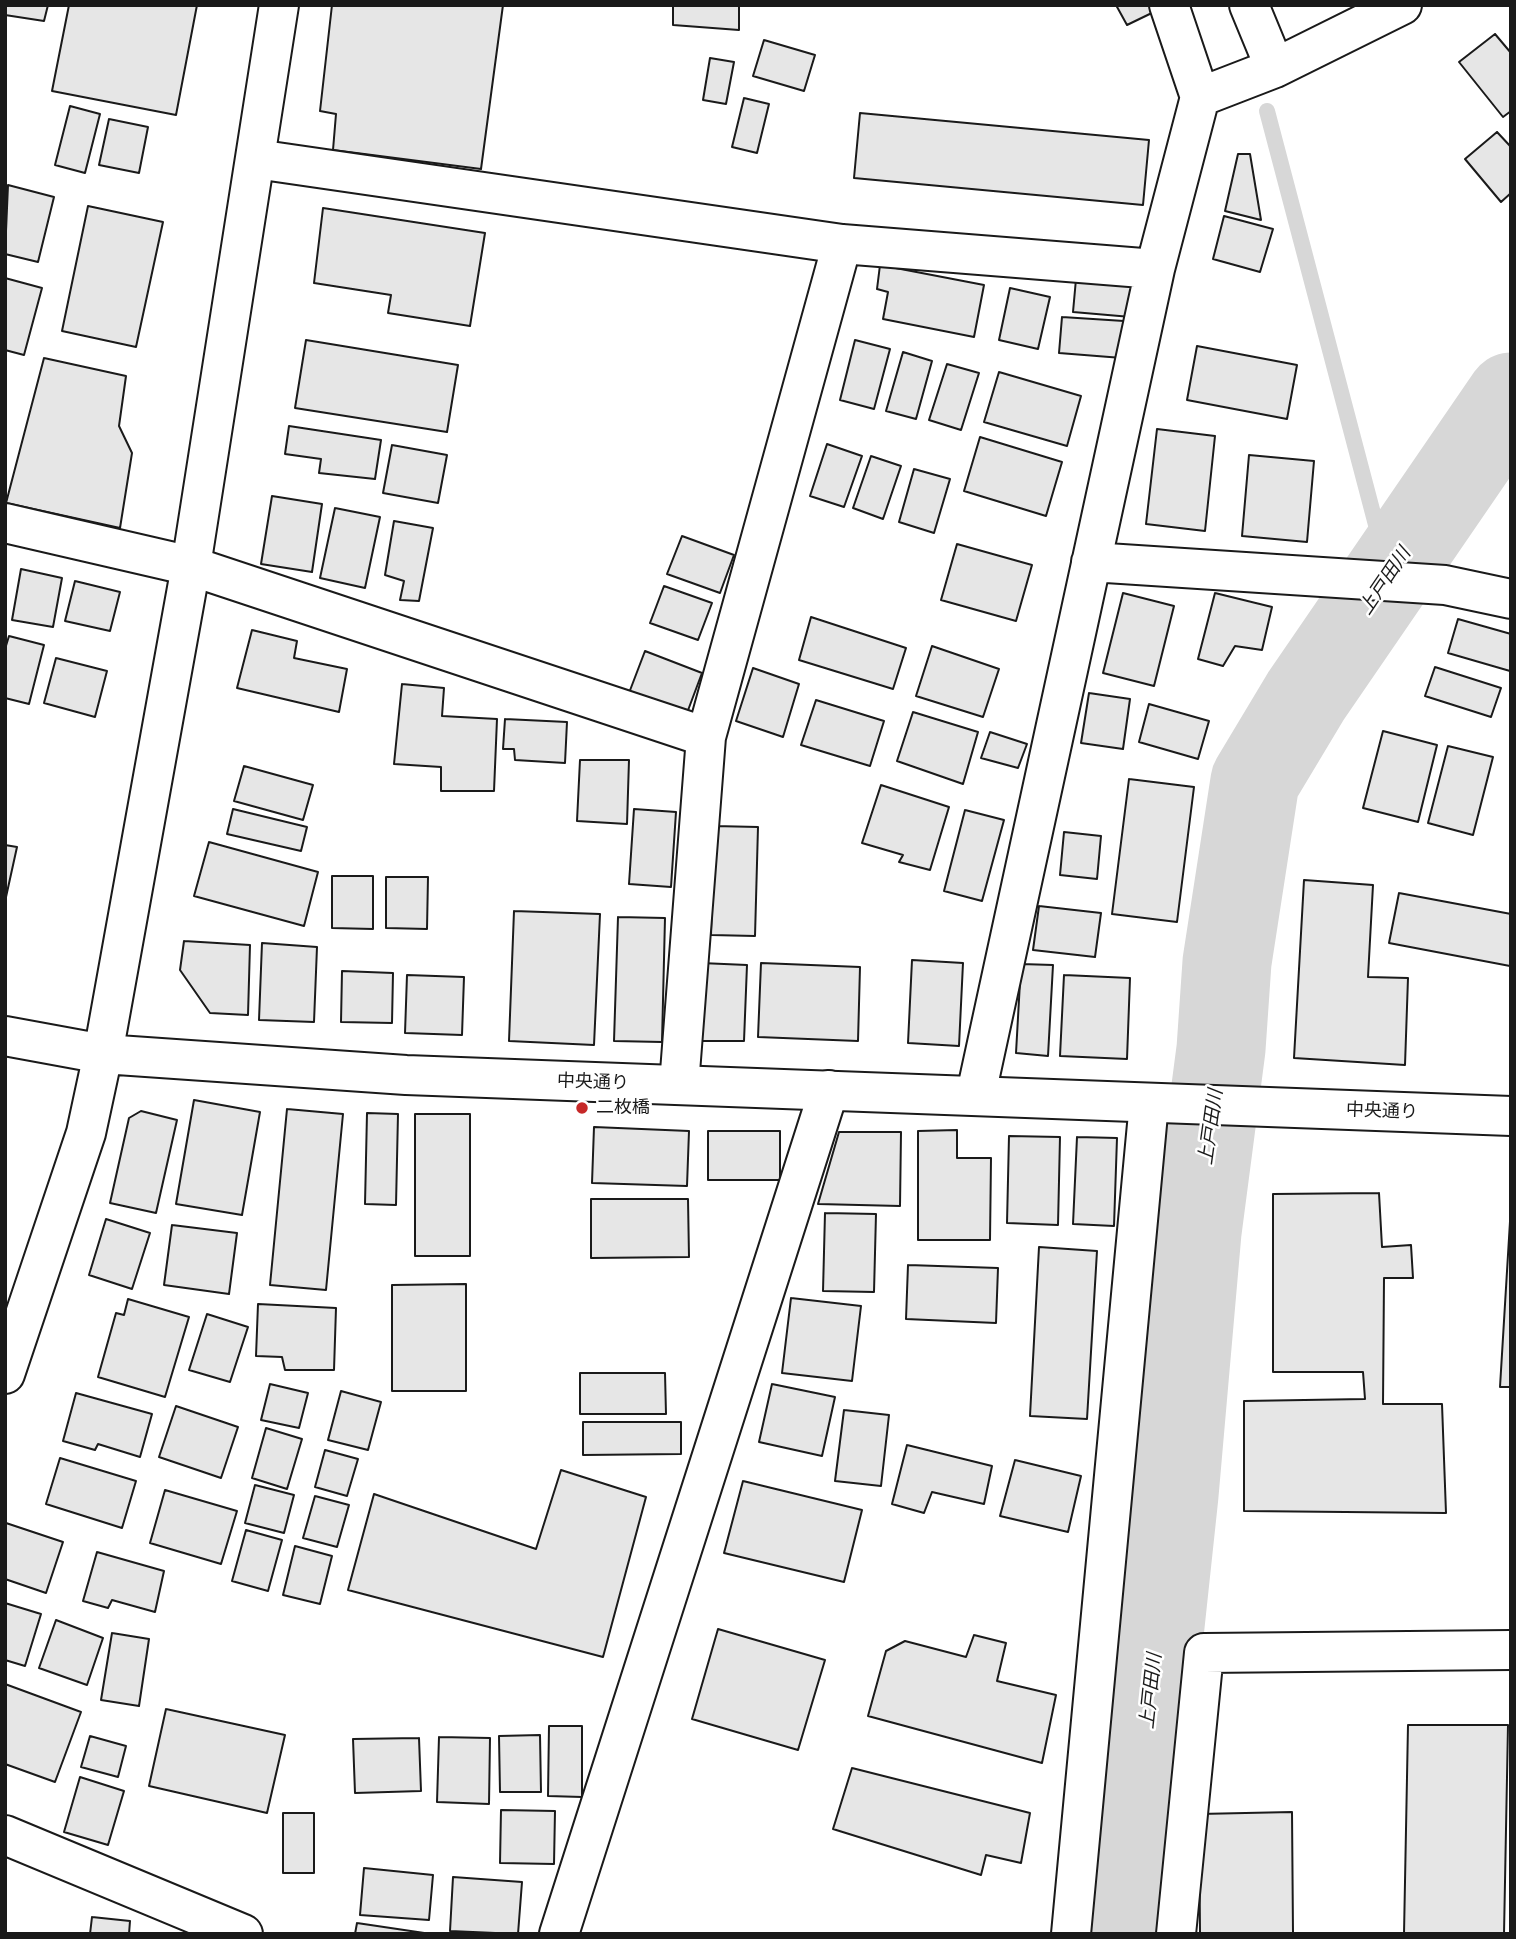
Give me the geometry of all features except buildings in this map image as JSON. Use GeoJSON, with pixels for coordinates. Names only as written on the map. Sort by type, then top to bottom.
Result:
{"type":"FeatureCollection","features":[{"type":"Feature","properties":{"kind":"street"},"geometry":{"type":"LineString","coordinates":[[5,1374],[86,1133],[103,1054],[191,566],[279,5]]}},
{"type":"Feature","properties":{"kind":"street"},"geometry":{"type":"LineString","coordinates":[[976,1094],[1155,269],[1200,97],[1169,5]]}},
{"type":"Feature","properties":{"kind":"street"},"geometry":{"type":"LineString","coordinates":[[1249,5],[1275,68]]}},
{"type":"Feature","properties":{"kind":"street"},"geometry":{"type":"LineString","coordinates":[[1200,97],[1275,68],[1402,5]]}},
{"type":"Feature","properties":{"kind":"street"},"geometry":{"type":"LineString","coordinates":[[256,159],[842,244],[1155,269]]}},
{"type":"Feature","properties":{"kind":"street"},"geometry":{"type":"LineString","coordinates":[[679,1085],[706,737],[842,244]]}},
{"type":"Feature","properties":{"kind":"street"},"geometry":{"type":"LineString","coordinates":[[5,523],[191,566],[706,737]]}},
{"type":"Feature","properties":{"kind":"street"},"geometry":{"type":"LineString","coordinates":[[1091,562],[1424,583],[1511,599]]}},
{"type":"Feature","properties":{"kind":"street","name":"中央通り"},"geometry":{"type":"LineString","coordinates":[[5,1036],[103,1054],[406,1074],[1511,1116]]}},
{"type":"Feature","properties":{"kind":"street"},"geometry":{"type":"LineString","coordinates":[[559,1934],[830,1090]]}},
{"type":"Feature","properties":{"kind":"street"},"geometry":{"type":"LineString","coordinates":[[1071,1934],[1166,1103]]}},
{"type":"Feature","properties":{"kind":"street"},"geometry":{"type":"LineString","coordinates":[[1176,1934],[1204,1653],[1511,1650]]}},
{"type":"Feature","properties":{"kind":"street"},"geometry":{"type":"LineString","coordinates":[[5,1835],[243,1934]]}},
{"type":"Feature","properties":{"kind":"waterway"},"geometry":{"type":"LineString","coordinates":[[1267,111],[1390,578]]}},
{"type":"Feature","properties":{"kind":"waterway","name":"上戸田川"},"geometry":{"type":"LineString","coordinates":[[1127,1934],[1174,1495],[1197,1232],[1221,1049],[1227,962],[1255,781],[1306,696],[1511,397]]}},
{"type":"Feature","properties":{"kind":"place","name":"二枚橋"},"geometry":{"type":"Point","coordinates":[582,1108]}}]}
